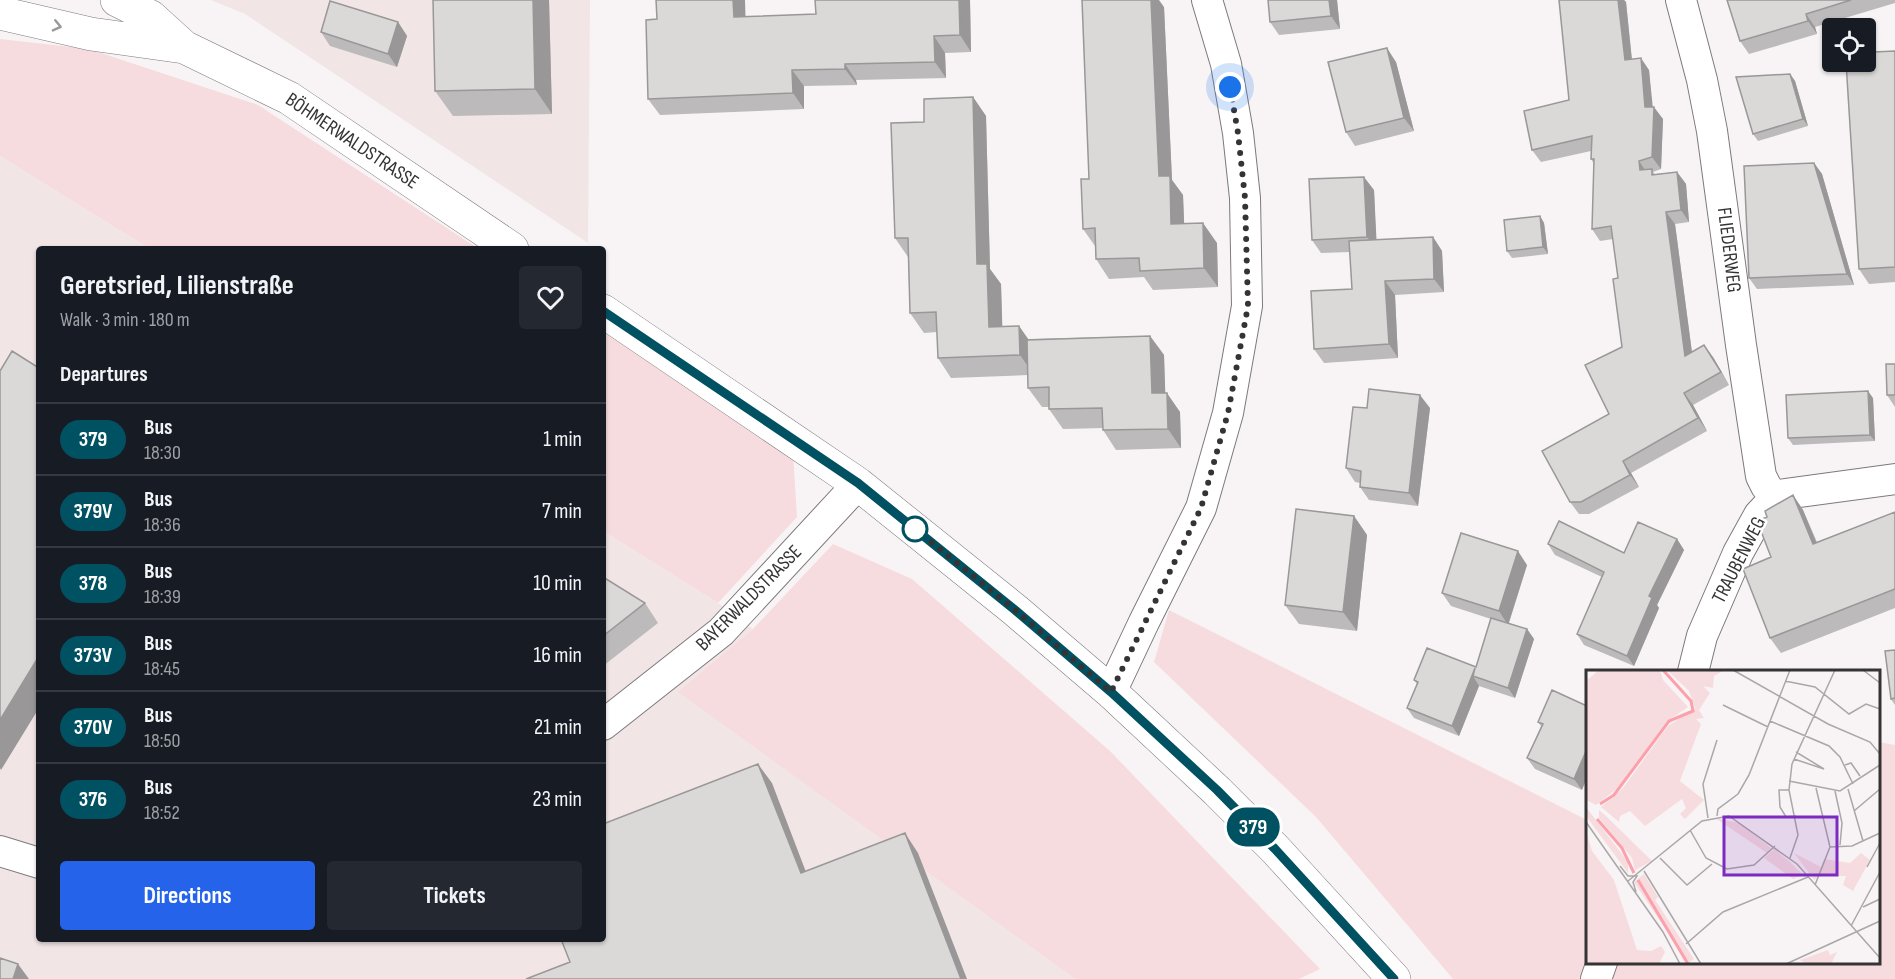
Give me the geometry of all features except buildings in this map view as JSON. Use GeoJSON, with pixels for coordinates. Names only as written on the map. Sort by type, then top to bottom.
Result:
{"type":"FeatureCollection","features":[{"type":"Feature","properties":{"kind":"street","name":"BÖHMERWALDSTRASSE"},"geometry":{"type":"LineString","coordinates":[[117,0],[151,17],[184,46],[289,98],[508,246]]}},
{"type":"Feature","properties":{"kind":"street"},"geometry":{"type":"LineString","coordinates":[[1111,692],[1201,508],[1228,413],[1248,306],[1245,198],[1238,133],[1226,64],[1208,0]]}},
{"type":"Feature","properties":{"kind":"street","name":"FLIEDERWEG"},"geometry":{"type":"LineString","coordinates":[[1681,0],[1702,80],[1712,131],[1761,476],[1776,498]]}},
{"type":"Feature","properties":{"kind":"street","name":"BÖHMERWALDSTRASSE"},"geometry":{"type":"LineString","coordinates":[[0,13],[91,34],[184,46]]}},
{"type":"Feature","properties":{"kind":"street"},"geometry":{"type":"LineString","coordinates":[[606,313],[858,483],[1015,610],[1111,692],[1217,790],[1275,849],[1394,979]]}},
{"type":"Feature","properties":{"kind":"street","name":"TRAUBENWEG"},"geometry":{"type":"LineString","coordinates":[[1694,670],[1702,636],[1738,554],[1759,515],[1776,498],[1785,494],[1895,479]]}},
{"type":"Feature","properties":{"kind":"street","name":"BAYERWALDSTRASSE"},"geometry":{"type":"LineString","coordinates":[[606,722],[721,632],[858,483]]}},
{"type":"Feature","properties":{"kind":"street"},"geometry":{"type":"LineString","coordinates":[[0,851],[36,861]]}},
{"type":"Feature","properties":{"kind":"street"},"geometry":{"type":"LineString","coordinates":[[1596,979],[1602,964]]}},
{"type":"Feature","properties":{"kind":"shaded area"},"geometry":{"type":"Polygon","coordinates":[[[211,0],[590,0],[588,243],[245,14],[211,0]]]}},
{"type":"Feature","properties":{"kind":"shaded area"},"geometry":{"type":"Polygon","coordinates":[[[0,39],[89,49],[258,105],[474,246],[145,246],[0,156],[0,39]]]}},
{"type":"Feature","properties":{"kind":"shaded area"},"geometry":{"type":"Polygon","coordinates":[[[0,156],[145,246],[36,246],[36,942],[606,942],[606,533],[718,603],[753,629],[679,692],[1075,979],[0,979],[0,156]]]}},
{"type":"Feature","properties":{"kind":"shaded area"},"geometry":{"type":"Polygon","coordinates":[[[606,332],[793,453],[797,517],[718,603],[606,533],[606,332]]]}},
{"type":"Feature","properties":{"kind":"shaded area"},"geometry":{"type":"Polygon","coordinates":[[[833,544],[912,579],[1110,751],[1320,969],[1299,979],[1075,979],[678,692],[753,629],[833,544]]]}},
{"type":"Feature","properties":{"kind":"shaded area"},"geometry":{"type":"Polygon","coordinates":[[[1169,610],[1586,819],[1586,964],[1880,964],[1880,742],[1895,745],[1895,979],[1453,979],[1316,817],[1154,662],[1169,610]]]}},
{"type":"Feature","properties":{"kind":"bus line","name":"379"},"geometry":{"type":"LineString","coordinates":[[606,313],[858,483],[1015,610],[1111,692],[1217,790],[1275,849],[1394,979]]}},
{"type":"Feature","properties":{"kind":"route"},"geometry":{"type":"LineString","coordinates":[[915,529],[1111,692],[1201,508],[1228,413],[1248,306],[1245,198],[1230,87]]}}]}
